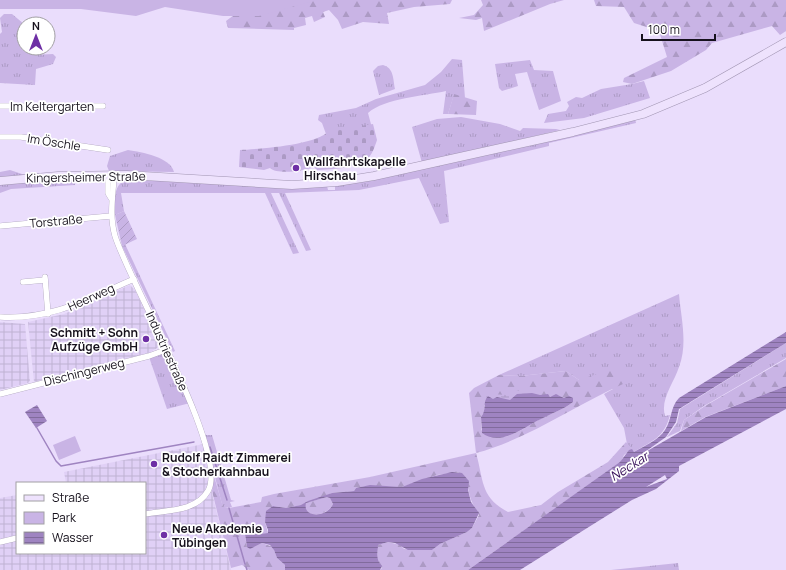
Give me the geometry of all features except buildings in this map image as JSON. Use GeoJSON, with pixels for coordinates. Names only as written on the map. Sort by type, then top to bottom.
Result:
{"type":"FeatureCollection","features":[{"type":"Feature","properties":{"kind":"main road","name":"Kingersheimer Straße"},"geometry":{"type":"LineString","coordinates":[[0,180],[58,176],[111,175],[172,177],[260,184],[299,185],[346,180],[410,169],[592,127],[647,112],[705,88],[786,42]]}},
{"type":"Feature","properties":{"kind":"street","name":"Im Keltergarten"},"geometry":{"type":"LineString","coordinates":[[0,106],[103,106]]}},
{"type":"Feature","properties":{"kind":"street","name":"Im Öschle"},"geometry":{"type":"LineString","coordinates":[[0,137],[21,137],[108,150]]}},
{"type":"Feature","properties":{"kind":"street","name":"Industriestraße"},"geometry":{"type":"LineString","coordinates":[[111,175],[108,193],[111,198],[112,216],[117,243],[168,349],[190,403],[211,469],[210,488],[199,503],[181,508],[146,514]]}},
{"type":"Feature","properties":{"kind":"street","name":"Torstraße"},"geometry":{"type":"LineString","coordinates":[[0,226],[112,216]]}},
{"type":"Feature","properties":{"kind":"street"},"geometry":{"type":"LineString","coordinates":[[23,282],[45,279],[48,314]]}},
{"type":"Feature","properties":{"kind":"street","name":"Heerweg"},"geometry":{"type":"LineString","coordinates":[[0,317],[25,317],[48,314],[81,303],[134,279]]}},
{"type":"Feature","properties":{"kind":"street","name":"Dischingerweg"},"geometry":{"type":"LineString","coordinates":[[0,394],[149,356],[168,349]]}},
{"type":"Feature","properties":{"kind":"street"},"geometry":{"type":"LineString","coordinates":[[0,542],[16,538]]}},
{"type":"Feature","properties":{"kind":"shaded area"},"geometry":{"type":"Polygon","coordinates":[[[130,285],[135,290],[158,338],[159,345],[157,348],[149,353],[34,382],[28,322],[64,314],[130,285]]]}},
{"type":"Feature","properties":{"kind":"shaded area"},"geometry":{"type":"Polygon","coordinates":[[[0,322],[25,324],[30,381],[28,383],[0,390],[0,322]]]}},
{"type":"Feature","properties":{"kind":"shaded area"},"geometry":{"type":"Polygon","coordinates":[[[204,444],[210,485],[231,570],[0,570],[0,498],[16,495],[16,554],[146,554],[146,482],[66,482],[64,472],[204,444]]]}},
{"type":"Feature","properties":{"kind":"green space"},"geometry":{"type":"Polygon","coordinates":[[[0,0],[317,0],[259,16],[223,16],[165,7],[136,16],[81,9],[0,9],[0,0]]]}},
{"type":"Feature","properties":{"kind":"green space"},"geometry":{"type":"Polygon","coordinates":[[[223,0],[452,0],[450,4],[414,7],[387,13],[389,24],[363,22],[342,29],[338,20],[329,10],[323,12],[325,17],[314,22],[312,16],[305,18],[306,25],[294,28],[294,30],[228,28],[226,21],[238,12],[223,0]]]}},
{"type":"Feature","properties":{"kind":"green space"},"geometry":{"type":"Polygon","coordinates":[[[481,0],[564,0],[550,4],[484,31],[482,18],[476,20],[459,18],[474,15],[483,5],[481,0]]]}},
{"type":"Feature","properties":{"kind":"green space"},"geometry":{"type":"Polygon","coordinates":[[[594,0],[786,0],[786,31],[780,35],[772,26],[712,43],[706,50],[671,71],[632,84],[623,82],[624,78],[667,57],[659,31],[634,23],[624,7],[596,6],[594,0]]]}},
{"type":"Feature","properties":{"kind":"green space"},"geometry":{"type":"Polygon","coordinates":[[[4,14],[12,14],[16,17],[16,56],[56,57],[53,64],[36,69],[35,85],[0,83],[0,34],[2,32],[0,18],[4,14]]]}},
{"type":"Feature","properties":{"kind":"green space"},"geometry":{"type":"Polygon","coordinates":[[[452,59],[462,60],[465,98],[454,95],[448,114],[443,114],[446,91],[405,98],[375,108],[368,113],[372,128],[326,134],[322,123],[318,120],[319,115],[356,108],[376,99],[425,85],[441,72],[452,59]]]}},
{"type":"Feature","properties":{"kind":"green space"},"geometry":{"type":"Polygon","coordinates":[[[530,60],[534,70],[553,71],[561,101],[539,110],[527,72],[515,74],[518,86],[502,91],[499,88],[495,64],[530,60]]]}},
{"type":"Feature","properties":{"kind":"green space"},"geometry":{"type":"Polygon","coordinates":[[[378,66],[387,66],[391,71],[395,89],[379,95],[373,71],[378,66]]]}},
{"type":"Feature","properties":{"kind":"green space"},"geometry":{"type":"Polygon","coordinates":[[[644,81],[650,98],[584,118],[544,123],[548,114],[566,111],[569,106],[567,102],[576,97],[582,98],[601,89],[644,81]]]}},
{"type":"Feature","properties":{"kind":"green space"},"geometry":{"type":"Polygon","coordinates":[[[454,94],[477,101],[476,115],[448,114],[454,94]]]}},
{"type":"Feature","properties":{"kind":"green space"},"geometry":{"type":"Polygon","coordinates":[[[461,117],[500,124],[520,131],[523,128],[560,130],[422,163],[412,127],[437,119],[461,117]]]}},
{"type":"Feature","properties":{"kind":"green space"},"geometry":{"type":"Polygon","coordinates":[[[635,119],[636,123],[549,143],[549,146],[444,171],[449,222],[440,224],[419,178],[359,190],[285,193],[311,250],[306,251],[279,193],[271,193],[299,253],[293,254],[265,193],[121,193],[124,211],[115,215],[115,194],[119,185],[127,180],[327,186],[328,190],[335,190],[335,185],[635,119]]]}},
{"type":"Feature","properties":{"kind":"green space"},"geometry":{"type":"Polygon","coordinates":[[[373,124],[377,140],[373,151],[366,160],[355,165],[342,168],[317,170],[314,167],[304,170],[285,172],[270,168],[264,170],[239,167],[240,150],[300,143],[322,136],[329,131],[373,124]]]}},
{"type":"Feature","properties":{"kind":"green space"},"geometry":{"type":"Polygon","coordinates":[[[128,150],[155,156],[167,163],[174,172],[109,171],[107,166],[110,156],[128,150]]]}},
{"type":"Feature","properties":{"kind":"green space"},"geometry":{"type":"Polygon","coordinates":[[[10,170],[28,176],[0,179],[0,172],[10,170]]]}},
{"type":"Feature","properties":{"kind":"green space"},"geometry":{"type":"Polygon","coordinates":[[[75,181],[75,185],[11,189],[0,193],[0,183],[75,181]]]}},
{"type":"Feature","properties":{"kind":"green space"},"geometry":{"type":"Polygon","coordinates":[[[124,211],[137,239],[122,246],[115,215],[124,211]]]}},
{"type":"Feature","properties":{"kind":"green space"},"geometry":{"type":"Polygon","coordinates":[[[125,244],[175,351],[173,352],[122,246],[125,244]]]}},
{"type":"Feature","properties":{"kind":"green space"},"geometry":{"type":"Polygon","coordinates":[[[679,294],[683,331],[683,349],[682,358],[677,373],[664,403],[665,416],[670,415],[668,423],[657,438],[634,452],[627,444],[624,428],[604,394],[613,389],[579,380],[566,371],[520,376],[499,375],[679,294]]]}},
{"type":"Feature","properties":{"kind":"green space"},"geometry":{"type":"Polygon","coordinates":[[[786,343],[786,358],[704,406],[684,420],[680,431],[667,437],[677,423],[680,409],[786,343]]]}},
{"type":"Feature","properties":{"kind":"green space"},"geometry":{"type":"Polygon","coordinates":[[[169,352],[190,403],[167,409],[149,357],[169,352]]]}},
{"type":"Feature","properties":{"kind":"green space"},"geometry":{"type":"Polygon","coordinates":[[[786,359],[786,386],[705,417],[681,431],[684,420],[705,406],[786,359]]]}},
{"type":"Feature","properties":{"kind":"green space"},"geometry":{"type":"Polygon","coordinates":[[[612,369],[623,374],[623,384],[532,431],[495,447],[476,453],[469,393],[474,388],[499,375],[520,376],[566,371],[579,380],[612,369]],[[537,395],[484,405],[484,413],[481,417],[481,430],[488,435],[495,437],[510,435],[573,402],[573,398],[564,398],[558,395],[550,397],[548,395],[537,395]]]}},
{"type":"Feature","properties":{"kind":"green space"},"geometry":{"type":"Polygon","coordinates":[[[519,390],[528,390],[537,395],[530,393],[522,394],[510,400],[499,397],[493,399],[488,396],[486,398],[487,393],[491,391],[493,394],[506,395],[519,390]]]}},
{"type":"Feature","properties":{"kind":"green space"},"geometry":{"type":"Polygon","coordinates":[[[205,435],[212,435],[231,500],[235,501],[230,502],[232,507],[223,508],[205,435]]]}},
{"type":"Feature","properties":{"kind":"green space"},"geometry":{"type":"Polygon","coordinates":[[[75,436],[81,451],[59,460],[53,445],[75,436]]]}},
{"type":"Feature","properties":{"kind":"green space"},"geometry":{"type":"Polygon","coordinates":[[[626,442],[632,449],[624,455],[621,462],[468,570],[380,570],[382,568],[377,559],[378,545],[388,542],[400,545],[404,549],[432,550],[440,544],[467,532],[472,528],[479,515],[470,498],[468,480],[458,472],[437,475],[402,487],[367,486],[356,488],[354,491],[332,493],[302,505],[286,508],[273,506],[265,522],[268,533],[258,534],[249,527],[245,536],[247,547],[254,547],[262,543],[273,547],[277,558],[285,565],[285,570],[249,570],[242,565],[231,568],[212,491],[214,476],[223,507],[229,508],[261,502],[262,497],[274,494],[370,477],[476,453],[484,487],[492,500],[508,512],[541,505],[558,492],[608,462],[626,442]]]}},
{"type":"Feature","properties":{"kind":"green space"},"geometry":{"type":"Polygon","coordinates":[[[330,497],[333,504],[326,512],[321,514],[311,514],[307,512],[305,503],[330,497]]]}},
{"type":"Feature","properties":{"kind":"green space"},"geometry":{"type":"Polygon","coordinates":[[[678,563],[679,570],[611,570],[678,563]]]}},
{"type":"Feature","properties":{"kind":"water","name":"Neckar"},"geometry":{"type":"Polygon","coordinates":[[[786,332],[786,343],[679,409],[676,422],[666,437],[642,454],[706,417],[786,386],[786,409],[679,466],[679,471],[656,489],[632,500],[520,570],[468,570],[620,462],[629,450],[632,449],[634,452],[659,437],[667,426],[674,405],[679,398],[786,332]],[[665,475],[646,487],[667,479],[665,475]]]}},
{"type":"Feature","properties":{"kind":"water"},"geometry":{"type":"Polygon","coordinates":[[[532,393],[540,395],[548,394],[550,397],[556,394],[564,398],[569,396],[573,398],[573,402],[520,431],[505,437],[489,437],[482,433],[481,417],[484,412],[486,398],[488,396],[493,399],[497,397],[510,400],[517,394],[532,393]]]}},
{"type":"Feature","properties":{"kind":"water"},"geometry":{"type":"Polygon","coordinates":[[[37,405],[47,421],[36,428],[25,412],[37,405]]]}},
{"type":"Feature","properties":{"kind":"water"},"geometry":{"type":"Polygon","coordinates":[[[452,472],[462,473],[469,481],[468,490],[471,502],[479,513],[472,528],[467,532],[440,544],[432,550],[408,550],[395,543],[388,542],[378,545],[377,553],[382,566],[380,570],[285,570],[285,565],[277,558],[270,545],[262,543],[250,549],[247,547],[244,528],[247,526],[258,534],[268,533],[265,522],[266,511],[273,506],[286,508],[301,505],[308,501],[332,493],[354,491],[356,488],[370,485],[402,487],[422,479],[452,472]],[[327,497],[306,503],[306,508],[311,514],[321,514],[326,512],[333,504],[330,498],[327,497]]]}},
{"type":"Feature","properties":{"kind":"waterway"},"geometry":{"type":"LineString","coordinates":[[37,428],[56,461],[61,466],[194,442]]}},
{"type":"Feature","properties":{"kind":"waterway"},"geometry":{"type":"LineString","coordinates":[[210,447],[227,500]]}},
{"type":"Feature","properties":{"kind":"waterway"},"geometry":{"type":"LineString","coordinates":[[229,508],[245,564]]}},
{"type":"Feature","properties":{"kind":"place","name":"Wallfahrtskapelle Hirschau"},"geometry":{"type":"Point","coordinates":[296,168]}},
{"type":"Feature","properties":{"kind":"place","name":"Schmitt + Sohn Aufzüge GmbH"},"geometry":{"type":"Point","coordinates":[146,339]}},
{"type":"Feature","properties":{"kind":"place","name":"Rudolf Raidt Zimmerei & Stocherkahnbau"},"geometry":{"type":"Point","coordinates":[154,464]}},
{"type":"Feature","properties":{"kind":"place","name":"Neue Akademie Tübingen"},"geometry":{"type":"Point","coordinates":[164,535]}}]}
